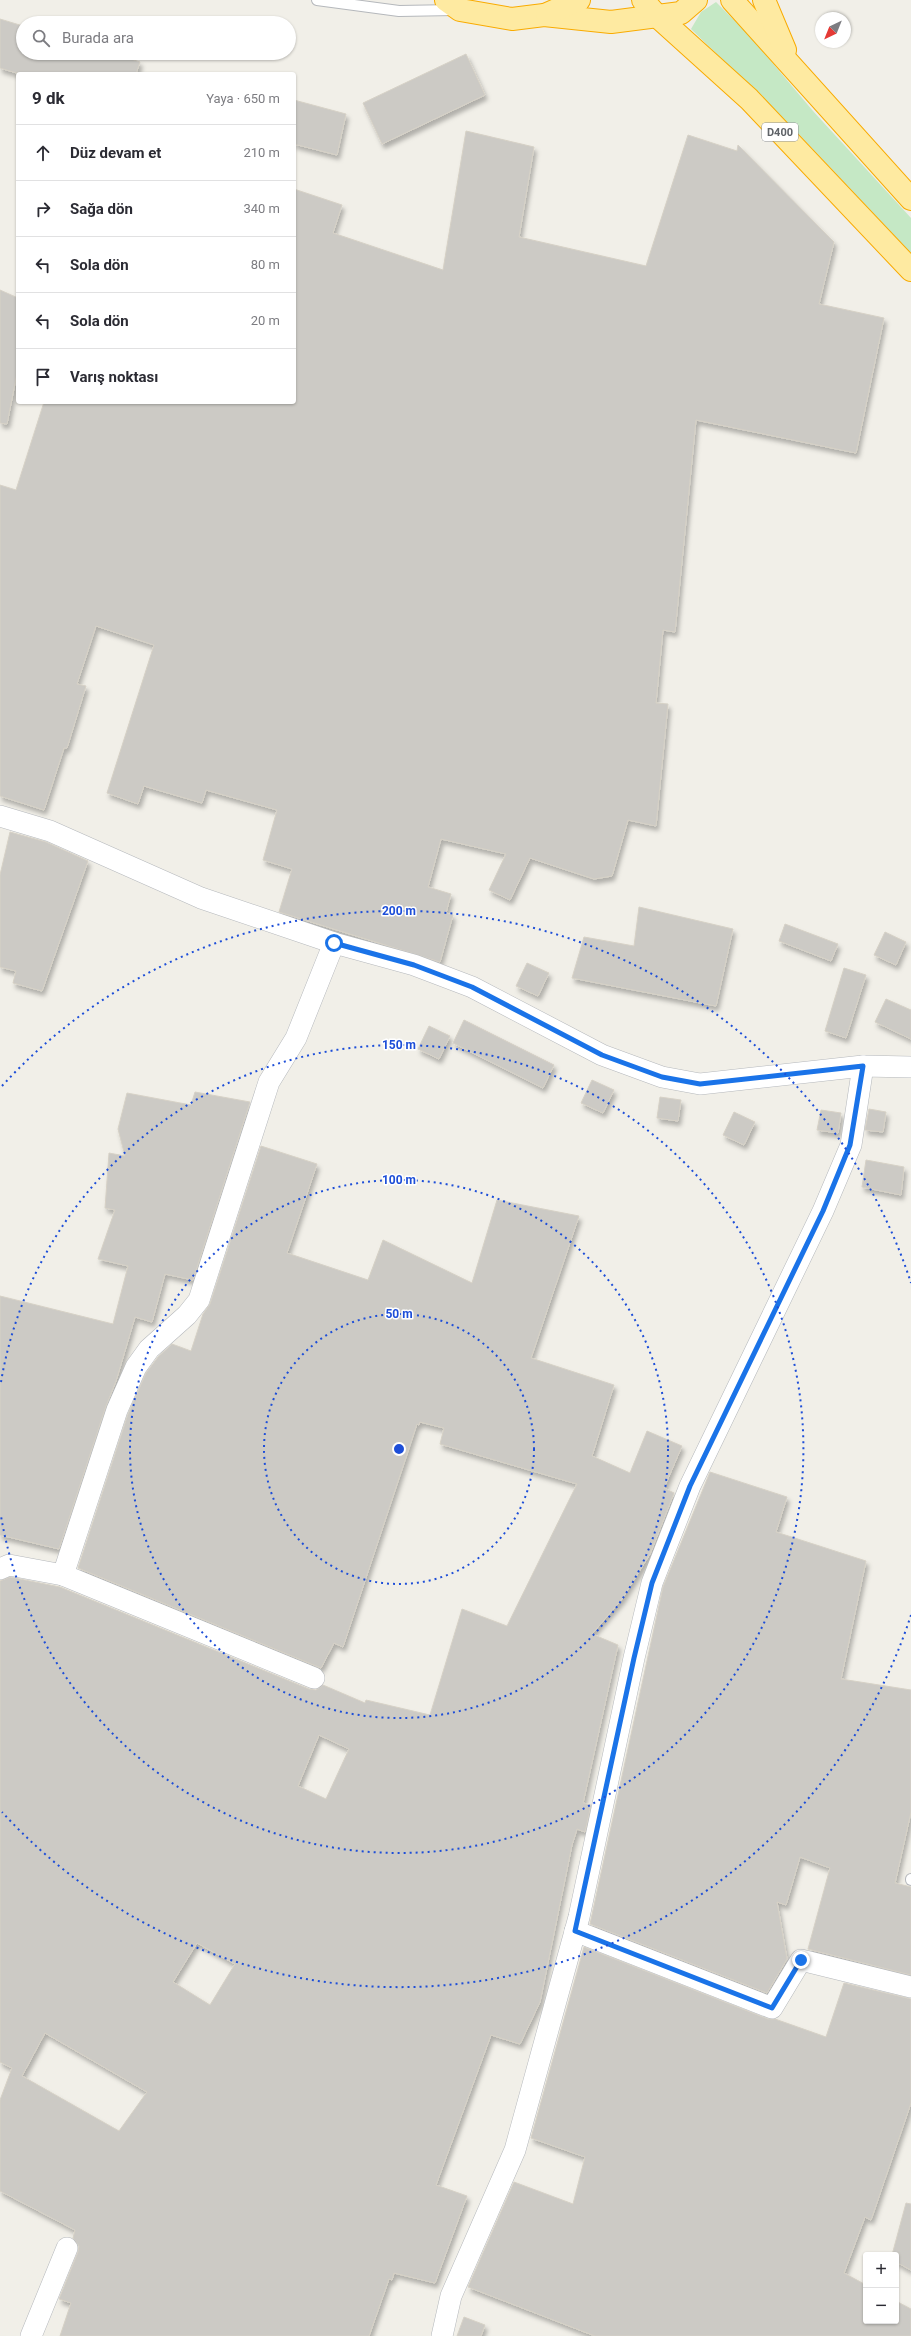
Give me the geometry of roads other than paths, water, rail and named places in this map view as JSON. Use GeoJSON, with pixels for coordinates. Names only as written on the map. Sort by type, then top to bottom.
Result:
{"type":"FeatureCollection","features":[{"type":"Feature","properties":{"kind":"highway"},"geometry":{"type":"LineString","coordinates":[[544,15],[579,0]]}},
{"type":"Feature","properties":{"kind":"highway"},"geometry":{"type":"LineString","coordinates":[[453,5],[512,19],[544,15],[611,22],[650,8],[680,13],[696,0]]}},
{"type":"Feature","properties":{"kind":"highway"},"geometry":{"type":"LineString","coordinates":[[732,0],[911,199]]}},
{"type":"Feature","properties":{"kind":"highway"},"geometry":{"type":"LineString","coordinates":[[764,0],[792,66]]}},
{"type":"Feature","properties":{"kind":"highway","name":"D400"},"geometry":{"type":"LineString","coordinates":[[650,8],[749,99],[911,270]]}},
{"type":"Feature","properties":{"kind":"street"},"geometry":{"type":"LineString","coordinates":[[0,816],[50,832],[201,898],[334,943],[414,965],[472,987],[602,1055],[662,1077],[700,1084],[863,1066],[911,1067]]}},
{"type":"Feature","properties":{"kind":"street"},"geometry":{"type":"LineString","coordinates":[[63,1575],[117,1410],[136,1367],[149,1349],[187,1315],[199,1300],[268,1082],[296,1038],[334,943]]}},
{"type":"Feature","properties":{"kind":"street"},"geometry":{"type":"LineString","coordinates":[[442,2336],[451,2296],[515,2150],[575,1931],[634,1658],[652,1583],[690,1486],[823,1211],[850,1145],[863,1066]]}},
{"type":"Feature","properties":{"kind":"street"},"geometry":{"type":"LineString","coordinates":[[0,1569],[9,1565],[63,1575],[314,1678]]}},
{"type":"Feature","properties":{"kind":"street"},"geometry":{"type":"LineString","coordinates":[[575,1931],[772,2008],[801,1960],[911,1987]]}},
{"type":"Feature","properties":{"kind":"street"},"geometry":{"type":"LineString","coordinates":[[31,2336],[67,2248]]}},
{"type":"Feature","properties":{"kind":"lane"},"geometry":{"type":"LineString","coordinates":[[318,0],[399,10],[453,5]]}}]}
